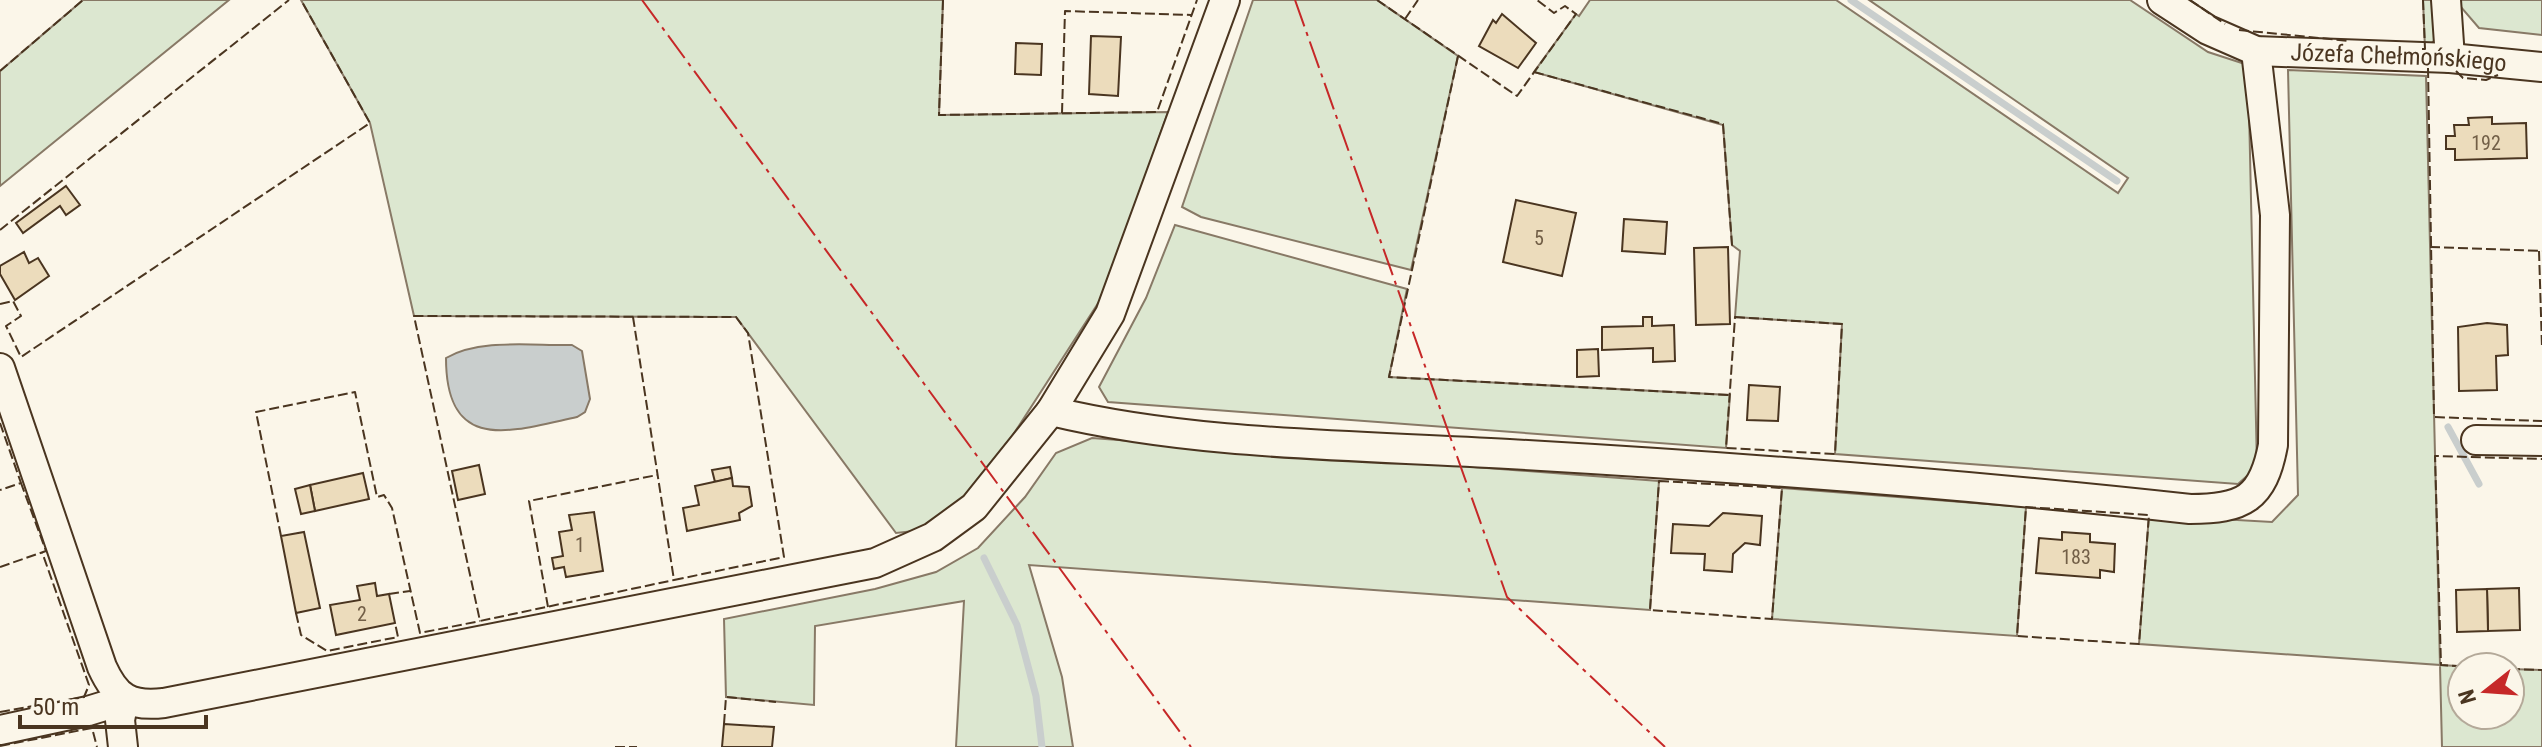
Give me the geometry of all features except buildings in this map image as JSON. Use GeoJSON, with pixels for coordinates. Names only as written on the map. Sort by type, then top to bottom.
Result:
{"type":"FeatureCollection","features":[{"type":"Feature","properties":{"kind":"street"},"geometry":{"type":"LineString","coordinates":[[0,368],[102,667],[124,700],[133,704],[164,703],[875,563],[933,537],[974,507],[1051,411],[1110,314],[1225,0]]}},
{"type":"Feature","properties":{"kind":"street"},"geometry":{"type":"LineString","coordinates":[[1051,411],[1104,424],[1268,439],[1822,475],[2190,509],[2222,509],[2250,496],[2267,475],[2273,445],[2275,215],[2256,51],[2208,30],[2162,0]]}},
{"type":"Feature","properties":{"kind":"street"},"geometry":{"type":"LineString","coordinates":[[2446,0],[2450,58]]}},
{"type":"Feature","properties":{"kind":"street","name":"Józefa Chełmońskiego"},"geometry":{"type":"LineString","coordinates":[[2256,51],[2450,58],[2542,67]]}},
{"type":"Feature","properties":{"kind":"street"},"geometry":{"type":"LineString","coordinates":[[2476,440],[2542,441]]}},
{"type":"Feature","properties":{"kind":"street"},"geometry":{"type":"LineString","coordinates":[[0,730],[106,707],[124,700]]}},
{"type":"Feature","properties":{"kind":"street"},"geometry":{"type":"LineString","coordinates":[[123,747],[120,720],[124,700]]}},
{"type":"Feature","properties":{"kind":"green space"},"geometry":{"type":"Polygon","coordinates":[[[83,0],[229,0],[0,186],[0,71],[83,0]]]}},
{"type":"Feature","properties":{"kind":"green space"},"geometry":{"type":"Polygon","coordinates":[[[301,0],[943,0],[939,115],[1168,112],[1104,294],[991,469],[959,508],[923,530],[896,533],[736,317],[414,316],[370,123],[301,0]]]}},
{"type":"Feature","properties":{"kind":"green space"},"geometry":{"type":"Polygon","coordinates":[[[1253,0],[1377,0],[1458,56],[1411,270],[1201,217],[1182,207],[1253,0]]]}},
{"type":"Feature","properties":{"kind":"green space"},"geometry":{"type":"Polygon","coordinates":[[[1590,0],[1836,0],[2118,193],[2128,178],[1869,0],[2130,0],[2208,52],[2248,65],[2257,467],[2238,484],[1835,454],[1842,324],[1735,317],[1740,251],[1732,245],[1723,125],[1534,72],[1576,14],[1579,16],[1590,0]]]}},
{"type":"Feature","properties":{"kind":"green space"},"geometry":{"type":"Polygon","coordinates":[[[2423,0],[2437,0],[2435,40],[2425,49],[2423,0]]]}},
{"type":"Feature","properties":{"kind":"green space"},"geometry":{"type":"Polygon","coordinates":[[[2460,0],[2542,0],[2542,35],[2479,28],[2460,6],[2460,0]]]}},
{"type":"Feature","properties":{"kind":"green space"},"geometry":{"type":"Polygon","coordinates":[[[2288,70],[2426,76],[2440,665],[2139,644],[2149,515],[2272,522],[2298,495],[2288,70]]]}},
{"type":"Feature","properties":{"kind":"green space"},"geometry":{"type":"Polygon","coordinates":[[[1175,225],[1407,289],[1389,377],[1730,395],[1726,448],[1108,402],[1099,387],[1146,298],[1175,225]]]}},
{"type":"Feature","properties":{"kind":"green space"},"geometry":{"type":"Polygon","coordinates":[[[1092,438],[1659,481],[1650,610],[1029,565],[1062,677],[1073,747],[956,747],[964,601],[815,626],[814,705],[726,697],[724,619],[875,589],[936,572],[978,548],[1025,497],[1056,453],[1092,438]]]}},
{"type":"Feature","properties":{"kind":"green space"},"geometry":{"type":"Polygon","coordinates":[[[1782,488],[2026,507],[2017,636],[1772,619],[1782,488]]]}},
{"type":"Feature","properties":{"kind":"green space"},"geometry":{"type":"Polygon","coordinates":[[[2440,665],[2446,665],[2446,731],[2526,731],[2526,670],[2542,670],[2542,747],[2442,747],[2440,665]]]}},
{"type":"Feature","properties":{"kind":"shaded area"},"geometry":{"type":"Polygon","coordinates":[[[491,345],[572,345],[582,351],[590,399],[585,412],[577,417],[507,430],[487,429],[470,423],[457,410],[449,389],[446,358],[491,345]]]}},
{"type":"Feature","properties":{"kind":"waterway"},"geometry":{"type":"LineString","coordinates":[[1851,0],[2117,181]]}},
{"type":"Feature","properties":{"kind":"waterway"},"geometry":{"type":"LineString","coordinates":[[2448,427],[2479,484]]}},
{"type":"Feature","properties":{"kind":"waterway"},"geometry":{"type":"LineString","coordinates":[[984,558],[1017,625],[1036,696],[1042,747]]}},
{"type":"Feature","properties":{"kind":"fence"},"geometry":{"type":"LineString","coordinates":[[0,71],[83,0]]}},
{"type":"Feature","properties":{"kind":"fence"},"geometry":{"type":"LineString","coordinates":[[0,230],[289,0]]}},
{"type":"Feature","properties":{"kind":"fence"},"geometry":{"type":"LineString","coordinates":[[0,304],[13,301],[21,316],[6,326],[21,357],[370,123],[301,0]]}},
{"type":"Feature","properties":{"kind":"fence"},"geometry":{"type":"LineString","coordinates":[[943,0],[939,115],[1157,112],[1197,0]]}},
{"type":"Feature","properties":{"kind":"fence"},"geometry":{"type":"LineString","coordinates":[[1377,0],[1517,96],[1576,14],[1565,6],[1554,13],[1537,0]]}},
{"type":"Feature","properties":{"kind":"fence"},"geometry":{"type":"LineString","coordinates":[[1405,19],[1418,0]]}},
{"type":"Feature","properties":{"kind":"fence"},"geometry":{"type":"LineString","coordinates":[[2190,0],[2225,24]]}},
{"type":"Feature","properties":{"kind":"fence"},"geometry":{"type":"LineString","coordinates":[[2422,49],[2425,49],[2423,0]]}},
{"type":"Feature","properties":{"kind":"fence"},"geometry":{"type":"LineString","coordinates":[[1062,113],[1065,11],[1191,15]]}},
{"type":"Feature","properties":{"kind":"fence"},"geometry":{"type":"LineString","coordinates":[[2239,30],[2350,41]]}},
{"type":"Feature","properties":{"kind":"fence"},"geometry":{"type":"LineString","coordinates":[[1458,56],[1389,377],[1730,395]]}},
{"type":"Feature","properties":{"kind":"fence"},"geometry":{"type":"LineString","coordinates":[[2428,68],[2434,417],[2542,421]]}},
{"type":"Feature","properties":{"kind":"fence"},"geometry":{"type":"LineString","coordinates":[[2456,71],[2463,78],[2486,80],[2498,75]]}},
{"type":"Feature","properties":{"kind":"fence"},"geometry":{"type":"LineString","coordinates":[[1534,72],[1723,124],[1732,245],[1728,247]]}},
{"type":"Feature","properties":{"kind":"fence"},"geometry":{"type":"LineString","coordinates":[[2430,247],[2542,251]]}},
{"type":"Feature","properties":{"kind":"fence"},"geometry":{"type":"LineString","coordinates":[[2539,251],[2542,347]]}},
{"type":"Feature","properties":{"kind":"fence"},"geometry":{"type":"LineString","coordinates":[[633,317],[674,580],[784,557],[748,333],[736,317],[414,316],[480,621],[674,580]]}},
{"type":"Feature","properties":{"kind":"fence"},"geometry":{"type":"LineString","coordinates":[[1735,317],[1842,324],[1835,454],[1726,448],[1735,317]]}},
{"type":"Feature","properties":{"kind":"fence"},"geometry":{"type":"LineString","coordinates":[[281,536],[256,412],[355,392],[377,497],[384,495],[392,508],[420,633],[480,621]]}},
{"type":"Feature","properties":{"kind":"fence"},"geometry":{"type":"LineString","coordinates":[[0,423],[21,483],[0,490]]}},
{"type":"Feature","properties":{"kind":"fence"},"geometry":{"type":"LineString","coordinates":[[2446,665],[2441,665],[2435,456],[2542,459]]}},
{"type":"Feature","properties":{"kind":"fence"},"geometry":{"type":"LineString","coordinates":[[548,607],[529,501],[657,475]]}},
{"type":"Feature","properties":{"kind":"fence"},"geometry":{"type":"LineString","coordinates":[[1659,481],[1782,488],[1772,619],[1650,610],[1659,481]]}},
{"type":"Feature","properties":{"kind":"fence"},"geometry":{"type":"LineString","coordinates":[[0,567],[46,551],[21,483]]}},
{"type":"Feature","properties":{"kind":"fence"},"geometry":{"type":"LineString","coordinates":[[2026,507],[2149,515],[2139,644],[2017,636],[2026,507]]}},
{"type":"Feature","properties":{"kind":"fence"},"geometry":{"type":"LineString","coordinates":[[0,712],[84,697],[89,685],[42,552]]}},
{"type":"Feature","properties":{"kind":"fence"},"geometry":{"type":"LineString","coordinates":[[389,594],[410,591]]}},
{"type":"Feature","properties":{"kind":"fence"},"geometry":{"type":"LineString","coordinates":[[296,613],[301,635],[327,651],[398,637],[395,623]]}},
{"type":"Feature","properties":{"kind":"fence"},"geometry":{"type":"LineString","coordinates":[[2526,670],[2542,670]]}},
{"type":"Feature","properties":{"kind":"fence"},"geometry":{"type":"LineString","coordinates":[[724,724],[726,697],[776,702]]}},
{"type":"Feature","properties":{"kind":"fence"},"geometry":{"type":"LineString","coordinates":[[0,746],[92,728],[97,747]]}},
{"type":"Feature","properties":{"kind":"fence"},"geometry":{"type":"LineString","coordinates":[[615,747],[637,747]]}},
{"type":"Feature","properties":{"kind":"power"},"geometry":{"type":"LineString","coordinates":[[642,0],[1191,747]]}},
{"type":"Feature","properties":{"kind":"power"},"geometry":{"type":"LineString","coordinates":[[1295,0],[1507,597],[1665,747]]}}]}
